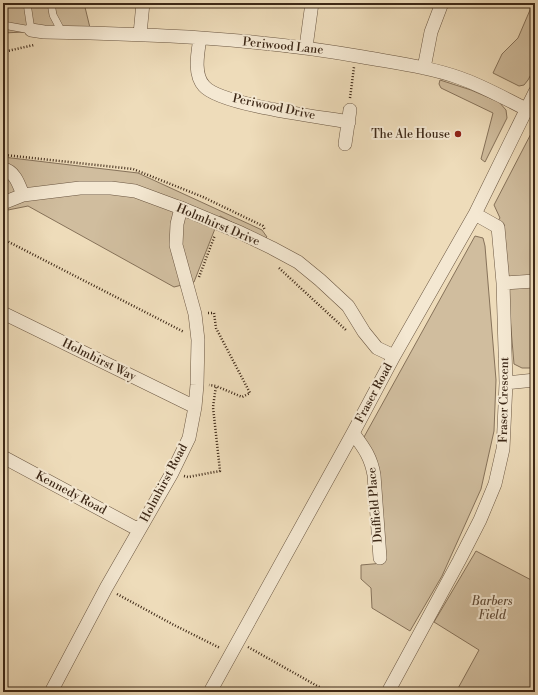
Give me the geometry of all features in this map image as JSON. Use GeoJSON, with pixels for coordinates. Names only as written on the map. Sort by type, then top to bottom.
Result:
{"type":"FeatureCollection","features":[{"type":"Feature","properties":{"kind":"street"},"geometry":{"type":"LineString","coordinates":[[140,34],[143,3]]}},
{"type":"Feature","properties":{"kind":"street"},"geometry":{"type":"LineString","coordinates":[[306,47],[312,3]]}},
{"type":"Feature","properties":{"kind":"street"},"geometry":{"type":"LineString","coordinates":[[424,68],[431,32],[442,3]]}},
{"type":"Feature","properties":{"kind":"street","name":"Periwood Lane"},"geometry":{"type":"LineString","coordinates":[[30,30],[140,34],[306,47],[424,68],[460,78],[526,109]]}},
{"type":"Feature","properties":{"kind":"street","name":"Periwood Drive"},"geometry":{"type":"LineString","coordinates":[[200,38],[198,67],[199,78],[204,87],[220,96],[259,106],[350,116]]}},
{"type":"Feature","properties":{"kind":"street","name":"Fraser Road"},"geometry":{"type":"LineString","coordinates":[[210,692],[394,356],[475,214],[535,92]]}},
{"type":"Feature","properties":{"kind":"street"},"geometry":{"type":"LineString","coordinates":[[345,144],[350,116]]}},
{"type":"Feature","properties":{"kind":"street"},"geometry":{"type":"LineString","coordinates":[[3,169],[8,170],[18,180],[23,195]]}},
{"type":"Feature","properties":{"kind":"street","name":"Holmhirst Drive"},"geometry":{"type":"LineString","coordinates":[[3,203],[23,195],[80,188],[110,188],[135,191],[181,208],[272,248],[298,262],[348,306],[364,332],[377,348],[394,356]]}},
{"type":"Feature","properties":{"kind":"street","name":"Holmhirst Road"},"geometry":{"type":"LineString","coordinates":[[51,692],[138,530],[172,473],[189,438],[195,407],[198,340],[195,314],[176,245],[177,224],[181,208]]}},
{"type":"Feature","properties":{"kind":"street","name":"Fraser Crescent"},"geometry":{"type":"LineString","coordinates":[[388,692],[480,520],[494,484],[503,449],[506,383],[504,283],[498,227],[475,214]]}},
{"type":"Feature","properties":{"kind":"street"},"geometry":{"type":"LineString","coordinates":[[504,283],[535,281]]}},
{"type":"Feature","properties":{"kind":"street","name":"Holmhirst Way"},"geometry":{"type":"LineString","coordinates":[[3,312],[195,407]]}},
{"type":"Feature","properties":{"kind":"street"},"geometry":{"type":"LineString","coordinates":[[506,383],[535,380]]}},
{"type":"Feature","properties":{"kind":"street","name":"Duffield Place"},"geometry":{"type":"LineString","coordinates":[[352,433],[366,450],[372,463],[380,558]]}},
{"type":"Feature","properties":{"kind":"street","name":"Kennedy Road"},"geometry":{"type":"LineString","coordinates":[[3,458],[138,530]]}},
{"type":"Feature","properties":{"kind":"lane"},"geometry":{"type":"LineString","coordinates":[[3,25],[30,30],[28,3]]}},
{"type":"Feature","properties":{"kind":"lane"},"geometry":{"type":"LineString","coordinates":[[50,3],[53,15],[62,32]]}},
{"type":"Feature","properties":{"kind":"path"},"geometry":{"type":"LineString","coordinates":[[350,116],[349,103],[356,56]]}},
{"type":"Feature","properties":{"kind":"path"},"geometry":{"type":"LineString","coordinates":[[190,297],[219,224]]}},
{"type":"Feature","properties":{"kind":"path"},"geometry":{"type":"LineString","coordinates":[[3,239],[198,340]]}},
{"type":"Feature","properties":{"kind":"path"},"geometry":{"type":"LineString","coordinates":[[275,264],[347,331]]}},
{"type":"Feature","properties":{"kind":"path"},"geometry":{"type":"LineString","coordinates":[[195,314],[214,313],[216,328],[250,393],[242,397],[216,386],[197,385]]}},
{"type":"Feature","properties":{"kind":"path"},"geometry":{"type":"LineString","coordinates":[[172,473],[188,477],[220,471],[213,407],[216,386]]}},
{"type":"Feature","properties":{"kind":"path"},"geometry":{"type":"LineString","coordinates":[[106,588],[231,654]]}},
{"type":"Feature","properties":{"kind":"path"},"geometry":{"type":"LineString","coordinates":[[238,642],[328,692]]}},
{"type":"Feature","properties":{"kind":"green space"},"geometry":{"type":"Polygon","coordinates":[[[3,3],[84,3],[91,32],[44,31],[3,33],[3,3]]]}},
{"type":"Feature","properties":{"kind":"green space"},"geometry":{"type":"Polygon","coordinates":[[[533,3],[535,3],[535,67],[524,85],[519,86],[493,73],[502,54],[518,38],[533,3]]]}},
{"type":"Feature","properties":{"kind":"green space"},"geometry":{"type":"Polygon","coordinates":[[[440,80],[471,90],[499,102],[506,110],[507,118],[485,162],[481,159],[493,113],[441,88],[439,84],[440,80]]]}},
{"type":"Feature","properties":{"kind":"green space"},"geometry":{"type":"Polygon","coordinates":[[[535,126],[535,368],[522,368],[514,364],[503,235],[497,222],[500,218],[494,205],[535,126]]]}},
{"type":"Feature","properties":{"kind":"green space"},"geometry":{"type":"Polygon","coordinates":[[[3,157],[138,173],[262,230],[267,237],[264,239],[220,216],[194,282],[174,287],[28,206],[3,211],[3,157]]]}},
{"type":"Feature","properties":{"kind":"green space"},"geometry":{"type":"Polygon","coordinates":[[[475,236],[483,238],[485,246],[496,380],[494,431],[481,489],[442,576],[410,631],[372,608],[371,588],[361,579],[361,565],[384,563],[377,468],[364,437],[475,236]]]}},
{"type":"Feature","properties":{"kind":"green space","name":"Barbers Field"},"geometry":{"type":"Polygon","coordinates":[[[476,551],[535,582],[535,692],[456,692],[479,650],[434,622],[476,551]]]}},
{"type":"Feature","properties":{"kind":"place","name":"The Ale House"},"geometry":{"type":"Point","coordinates":[458,134]}}]}
